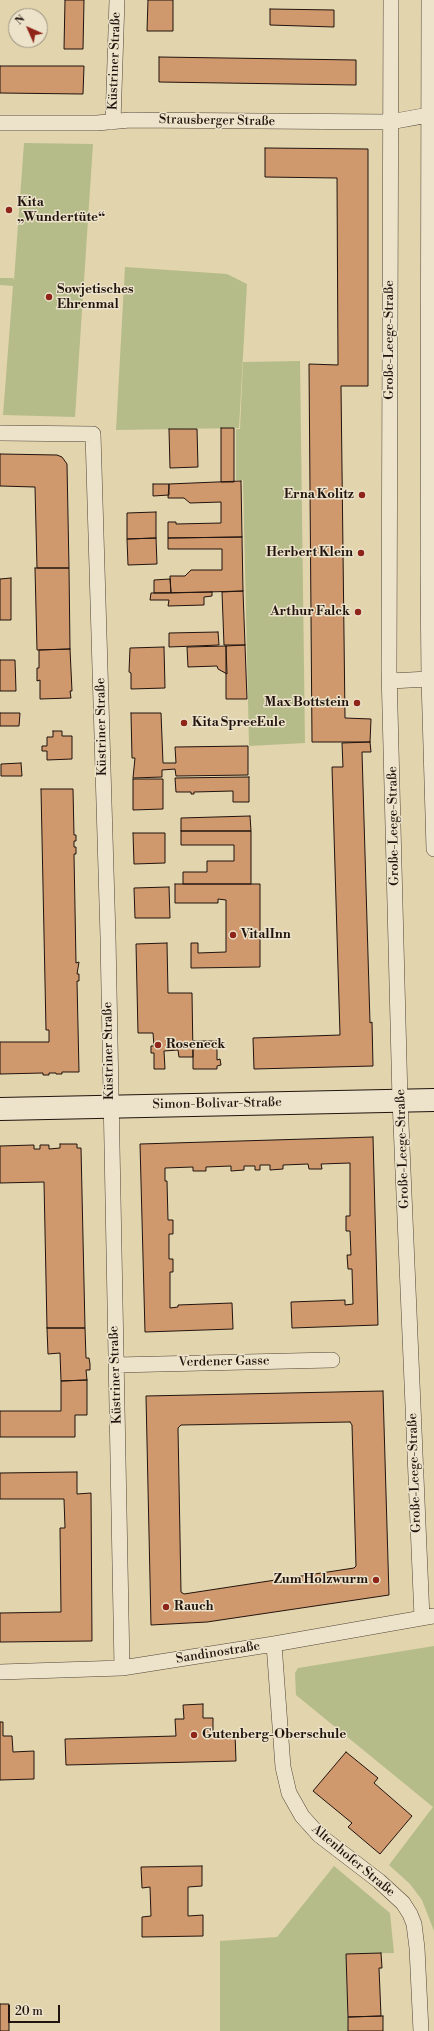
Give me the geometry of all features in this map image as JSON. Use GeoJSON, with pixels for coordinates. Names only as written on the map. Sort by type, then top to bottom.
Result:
{"type":"FeatureCollection","features":[{"type":"Feature","properties":{"kind":"street","name":"Küstriner Straße"},"geometry":{"type":"LineString","coordinates":[[113,122],[117,0]]}},
{"type":"Feature","properties":{"kind":"street","name":"Große-Leege-Straße"},"geometry":{"type":"LineString","coordinates":[[391,0],[390,681],[400,1100],[428,1617]]}},
{"type":"Feature","properties":{"kind":"street"},"geometry":{"type":"LineString","coordinates":[[429,0],[431,114],[429,679],[434,849]]}},
{"type":"Feature","properties":{"kind":"street","name":"Strausberger Straße"},"geometry":{"type":"LineString","coordinates":[[0,123],[113,122],[130,120],[390,122],[431,114]]}},
{"type":"Feature","properties":{"kind":"street","name":"Küstriner Straße"},"geometry":{"type":"LineString","coordinates":[[0,433],[93,434],[108,937],[110,1106],[119,1458],[122,1668]]}},
{"type":"Feature","properties":{"kind":"street"},"geometry":{"type":"LineString","coordinates":[[390,681],[429,679]]}},
{"type":"Feature","properties":{"kind":"street","name":"Simon-Bolivar-Straße"},"geometry":{"type":"LineString","coordinates":[[0,1109],[434,1100]]}},
{"type":"Feature","properties":{"kind":"street","name":"Verdener Gasse"},"geometry":{"type":"LineString","coordinates":[[116,1365],[332,1360]]}},
{"type":"Feature","properties":{"kind":"street","name":"Sandinostraße"},"geometry":{"type":"LineString","coordinates":[[0,1672],[122,1668],[274,1644],[428,1617]]}},
{"type":"Feature","properties":{"kind":"street","name":"Altenhofer Straße"},"geometry":{"type":"LineString","coordinates":[[274,1644],[283,1767],[288,1793],[302,1816],[319,1835],[379,1881],[403,1903],[410,1914],[414,1924],[417,1948],[421,2031]]}},
{"type":"Feature","properties":{"kind":"green space"},"geometry":{"type":"Polygon","coordinates":[[[24,143],[93,144],[75,417],[3,415],[13,286],[0,285],[0,278],[13,278],[14,280],[24,143]]]}},
{"type":"Feature","properties":{"kind":"green space"},"geometry":{"type":"Polygon","coordinates":[[[125,267],[227,274],[247,284],[239,428],[116,430],[125,267]]]}},
{"type":"Feature","properties":{"kind":"green space"},"geometry":{"type":"Polygon","coordinates":[[[300,361],[305,743],[249,746],[243,480],[236,480],[236,429],[240,429],[243,362],[300,361]]]}},
{"type":"Feature","properties":{"kind":"green space"},"geometry":{"type":"Polygon","coordinates":[[[434,1646],[434,1931],[422,1900],[410,1884],[389,1865],[433,1807],[296,1695],[295,1673],[298,1668],[434,1646]]]}},
{"type":"Feature","properties":{"kind":"green space"},"geometry":{"type":"Polygon","coordinates":[[[334,1866],[390,1913],[394,1953],[346,1954],[348,2031],[220,2031],[220,1941],[277,1937],[334,1866]]]}},
{"type":"Feature","properties":{"kind":"building"},"geometry":{"type":"Polygon","coordinates":[[[65,0],[84,0],[83,49],[64,49],[65,0]]]}},
{"type":"Feature","properties":{"kind":"building"},"geometry":{"type":"Polygon","coordinates":[[[148,0],[173,0],[173,31],[147,31],[148,0]]]}},
{"type":"Feature","properties":{"kind":"building"},"geometry":{"type":"Polygon","coordinates":[[[270,9],[334,10],[334,27],[270,25],[270,9]]]}},
{"type":"Feature","properties":{"kind":"building"},"geometry":{"type":"Polygon","coordinates":[[[159,57],[356,60],[356,85],[159,82],[159,57]]]}},
{"type":"Feature","properties":{"kind":"building"},"geometry":{"type":"Polygon","coordinates":[[[0,66],[84,66],[83,94],[0,93],[0,66]]]}},
{"type":"Feature","properties":{"kind":"building"},"geometry":{"type":"Polygon","coordinates":[[[265,148],[368,149],[368,386],[341,386],[345,718],[371,719],[370,742],[312,742],[309,364],[338,365],[337,178],[265,177],[265,148]]]}},
{"type":"Feature","properties":{"kind":"building"},"geometry":{"type":"Polygon","coordinates":[[[221,428],[234,428],[234,482],[221,482],[221,428]]]}},
{"type":"Feature","properties":{"kind":"building"},"geometry":{"type":"Polygon","coordinates":[[[169,429],[197,429],[198,467],[170,468],[169,429]]]}},
{"type":"Feature","properties":{"kind":"building"},"geometry":{"type":"Polygon","coordinates":[[[0,454],[57,455],[62,457],[67,464],[69,568],[37,568],[35,487],[0,486],[0,454]]]}},
{"type":"Feature","properties":{"kind":"building"},"geometry":{"type":"Polygon","coordinates":[[[241,481],[242,537],[168,538],[168,522],[176,522],[176,524],[221,523],[221,502],[190,503],[184,498],[168,498],[169,484],[241,481]]]}},
{"type":"Feature","properties":{"kind":"building"},"geometry":{"type":"Polygon","coordinates":[[[153,484],[169,484],[169,495],[153,496],[153,484]]]}},
{"type":"Feature","properties":{"kind":"building"},"geometry":{"type":"Polygon","coordinates":[[[156,512],[156,538],[127,539],[127,513],[156,512]]]}},
{"type":"Feature","properties":{"kind":"building"},"geometry":{"type":"Polygon","coordinates":[[[242,537],[243,591],[171,593],[170,576],[185,576],[191,570],[222,570],[222,549],[168,549],[168,538],[242,537]]]}},
{"type":"Feature","properties":{"kind":"building"},"geometry":{"type":"Polygon","coordinates":[[[156,538],[157,564],[128,565],[127,539],[156,538]]]}},
{"type":"Feature","properties":{"kind":"building"},"geometry":{"type":"Polygon","coordinates":[[[35,568],[69,568],[70,649],[37,650],[35,568]]]}},
{"type":"Feature","properties":{"kind":"building"},"geometry":{"type":"Polygon","coordinates":[[[11,578],[11,620],[0,620],[0,579],[11,578]]]}},
{"type":"Feature","properties":{"kind":"building"},"geometry":{"type":"Polygon","coordinates":[[[170,579],[171,593],[154,593],[154,580],[170,579]]]}},
{"type":"Feature","properties":{"kind":"building"},"geometry":{"type":"Polygon","coordinates":[[[243,591],[245,645],[224,645],[222,592],[243,591]]]}},
{"type":"Feature","properties":{"kind":"building"},"geometry":{"type":"Polygon","coordinates":[[[212,592],[212,596],[204,597],[204,605],[168,606],[169,600],[150,600],[151,593],[212,592]]]}},
{"type":"Feature","properties":{"kind":"building"},"geometry":{"type":"Polygon","coordinates":[[[218,632],[219,645],[169,647],[169,633],[218,632]]]}},
{"type":"Feature","properties":{"kind":"building"},"geometry":{"type":"Polygon","coordinates":[[[245,645],[247,699],[226,699],[226,646],[245,645]]]}},
{"type":"Feature","properties":{"kind":"building"},"geometry":{"type":"Polygon","coordinates":[[[226,646],[227,674],[218,669],[217,666],[188,667],[187,647],[226,646]]]}},
{"type":"Feature","properties":{"kind":"building"},"geometry":{"type":"Polygon","coordinates":[[[164,647],[165,688],[131,689],[131,673],[129,672],[130,648],[164,647]]]}},
{"type":"Feature","properties":{"kind":"building"},"geometry":{"type":"Polygon","coordinates":[[[70,649],[71,698],[40,699],[40,680],[37,681],[39,650],[70,649]]]}},
{"type":"Feature","properties":{"kind":"building"},"geometry":{"type":"Polygon","coordinates":[[[0,660],[15,660],[16,691],[0,691],[0,660]]]}},
{"type":"Feature","properties":{"kind":"building"},"geometry":{"type":"Polygon","coordinates":[[[0,713],[20,713],[19,726],[0,726],[0,713]]]}},
{"type":"Feature","properties":{"kind":"building"},"geometry":{"type":"Polygon","coordinates":[[[131,713],[161,713],[163,763],[176,763],[175,747],[248,746],[248,775],[176,776],[175,769],[162,770],[162,777],[133,778],[135,758],[132,758],[131,713]]]}},
{"type":"Feature","properties":{"kind":"building"},"geometry":{"type":"Polygon","coordinates":[[[53,731],[62,731],[62,736],[72,736],[72,759],[47,760],[47,751],[42,751],[42,746],[47,746],[47,737],[53,737],[53,731]]]}},
{"type":"Feature","properties":{"kind":"building"},"geometry":{"type":"Polygon","coordinates":[[[370,742],[371,752],[362,752],[370,1023],[372,1022],[373,1066],[254,1069],[253,1038],[340,1035],[332,767],[343,767],[342,743],[370,742]]]}},
{"type":"Feature","properties":{"kind":"building"},"geometry":{"type":"Polygon","coordinates":[[[21,763],[22,776],[1,776],[1,764],[21,763]]]}},
{"type":"Feature","properties":{"kind":"building"},"geometry":{"type":"Polygon","coordinates":[[[249,777],[249,802],[233,802],[233,791],[194,792],[194,794],[191,794],[191,792],[176,792],[175,778],[249,777]]]}},
{"type":"Feature","properties":{"kind":"building"},"geometry":{"type":"Polygon","coordinates":[[[133,779],[163,779],[163,809],[133,810],[133,779]]]}},
{"type":"Feature","properties":{"kind":"building"},"geometry":{"type":"Polygon","coordinates":[[[41,789],[73,789],[74,835],[76,835],[74,847],[76,847],[76,854],[74,854],[76,963],[79,962],[77,974],[79,974],[79,981],[77,981],[79,1072],[62,1072],[62,1074],[49,1073],[49,1075],[43,1075],[43,1073],[0,1074],[0,1042],[49,1042],[49,1030],[46,1030],[41,789]]]}},
{"type":"Feature","properties":{"kind":"building"},"geometry":{"type":"Polygon","coordinates":[[[250,816],[251,831],[181,831],[181,818],[250,816]]]}},
{"type":"Feature","properties":{"kind":"building"},"geometry":{"type":"Polygon","coordinates":[[[181,831],[251,831],[251,884],[183,884],[183,872],[207,872],[207,861],[234,861],[234,845],[181,845],[181,831]]]}},
{"type":"Feature","properties":{"kind":"building"},"geometry":{"type":"Polygon","coordinates":[[[133,833],[165,833],[165,863],[134,864],[133,833]]]}},
{"type":"Feature","properties":{"kind":"building"},"geometry":{"type":"Polygon","coordinates":[[[175,884],[260,884],[260,967],[191,968],[191,943],[198,943],[198,953],[226,952],[226,900],[218,899],[218,903],[175,903],[175,884]]]}},
{"type":"Feature","properties":{"kind":"building"},"geometry":{"type":"Polygon","coordinates":[[[169,887],[170,918],[135,918],[134,888],[169,887]]]}},
{"type":"Feature","properties":{"kind":"building"},"geometry":{"type":"Polygon","coordinates":[[[167,943],[168,993],[192,993],[193,1057],[179,1057],[178,1050],[164,1051],[165,1069],[154,1069],[154,1053],[151,1053],[151,1046],[154,1046],[153,1033],[138,1033],[136,944],[167,943]]]}},
{"type":"Feature","properties":{"kind":"building"},"geometry":{"type":"Polygon","coordinates":[[[193,1041],[217,1041],[217,1060],[220,1059],[221,1065],[217,1066],[217,1069],[193,1069],[193,1041]]]}},
{"type":"Feature","properties":{"kind":"building"},"geometry":{"type":"Polygon","coordinates":[[[373,1137],[378,1325],[292,1328],[291,1302],[345,1300],[345,1305],[353,1304],[352,1269],[348,1269],[347,1255],[351,1255],[350,1231],[346,1231],[346,1216],[350,1216],[350,1163],[321,1164],[322,1169],[309,1169],[308,1164],[283,1165],[283,1169],[270,1170],[270,1165],[260,1165],[260,1170],[255,1170],[255,1166],[244,1166],[244,1170],[231,1171],[231,1166],[206,1167],[206,1171],[193,1171],[193,1167],[165,1168],[165,1181],[167,1181],[168,1220],[173,1220],[173,1234],[169,1234],[169,1259],[173,1259],[173,1272],[170,1272],[170,1308],[178,1307],[178,1305],[232,1303],[233,1329],[145,1332],[140,1144],[373,1137]]]}},
{"type":"Feature","properties":{"kind":"building"},"geometry":{"type":"Polygon","coordinates":[[[60,1144],[77,1144],[77,1148],[81,1148],[85,1328],[47,1328],[44,1182],[0,1183],[0,1146],[34,1145],[34,1149],[40,1149],[40,1145],[49,1145],[49,1149],[60,1148],[60,1144]]]}},
{"type":"Feature","properties":{"kind":"building"},"geometry":{"type":"Polygon","coordinates":[[[47,1328],[85,1328],[86,1358],[89,1358],[90,1364],[90,1370],[86,1370],[87,1380],[61,1381],[60,1353],[48,1354],[47,1328]]]}},
{"type":"Feature","properties":{"kind":"building"},"geometry":{"type":"Polygon","coordinates":[[[87,1380],[87,1415],[75,1415],[75,1437],[0,1437],[0,1411],[61,1411],[61,1381],[87,1380]]]}},
{"type":"Feature","properties":{"kind":"building"},"geometry":{"type":"Polygon","coordinates":[[[383,1391],[389,1595],[207,1622],[151,1625],[146,1396],[383,1391]],[[350,1422],[181,1425],[178,1428],[181,1592],[184,1594],[354,1568],[356,1566],[352,1425],[350,1422]]]}},
{"type":"Feature","properties":{"kind":"building"},"geometry":{"type":"Polygon","coordinates":[[[77,1472],[77,1494],[91,1493],[92,1641],[0,1642],[0,1613],[61,1612],[60,1528],[65,1528],[64,1499],[0,1499],[0,1473],[77,1472]]]}},
{"type":"Feature","properties":{"kind":"building","name":"Gutenberg-Oberschule"},"geometry":{"type":"Polygon","coordinates":[[[203,1704],[203,1718],[213,1718],[213,1735],[235,1734],[236,1761],[66,1765],[65,1739],[176,1736],[175,1719],[184,1719],[183,1705],[203,1704]]]}},
{"type":"Feature","properties":{"kind":"building"},"geometry":{"type":"Polygon","coordinates":[[[0,1722],[3,1722],[3,1736],[12,1736],[13,1752],[34,1751],[34,1779],[0,1780],[0,1722]]]}},
{"type":"Feature","properties":{"kind":"building"},"geometry":{"type":"Polygon","coordinates":[[[346,1752],[378,1778],[374,1783],[412,1816],[380,1854],[348,1827],[352,1823],[313,1791],[346,1752]]]}},
{"type":"Feature","properties":{"kind":"building"},"geometry":{"type":"Polygon","coordinates":[[[202,1866],[202,1886],[188,1887],[188,1916],[203,1915],[203,1936],[142,1937],[142,1917],[151,1916],[150,1887],[142,1888],[141,1867],[202,1866]]]}},
{"type":"Feature","properties":{"kind":"building"},"geometry":{"type":"Polygon","coordinates":[[[381,1953],[382,1968],[379,1968],[381,2016],[348,2017],[346,1954],[381,1953]]]}},
{"type":"Feature","properties":{"kind":"building"},"geometry":{"type":"Polygon","coordinates":[[[0,2004],[9,2004],[9,2031],[0,2031],[0,2004]]]}},
{"type":"Feature","properties":{"kind":"building"},"geometry":{"type":"Polygon","coordinates":[[[383,2016],[383,2031],[348,2031],[348,2017],[383,2016]]]}},
{"type":"Feature","properties":{"kind":"place","name":"Kita „Wundertüte“"},"geometry":{"type":"Point","coordinates":[9,210]}},
{"type":"Feature","properties":{"kind":"place","name":"Sowjetisches Ehrenmal"},"geometry":{"type":"Point","coordinates":[49,297]}},
{"type":"Feature","properties":{"kind":"place","name":"Erna Kolitz"},"geometry":{"type":"Point","coordinates":[362,495]}},
{"type":"Feature","properties":{"kind":"place","name":"Herbert Klein"},"geometry":{"type":"Point","coordinates":[361,553]}},
{"type":"Feature","properties":{"kind":"place","name":"Arthur Falck"},"geometry":{"type":"Point","coordinates":[358,612]}},
{"type":"Feature","properties":{"kind":"place","name":"Max Bottstein"},"geometry":{"type":"Point","coordinates":[357,703]}},
{"type":"Feature","properties":{"kind":"place","name":"Kita SpreeEule"},"geometry":{"type":"Point","coordinates":[184,723]}},
{"type":"Feature","properties":{"kind":"place","name":"VitalInn"},"geometry":{"type":"Point","coordinates":[233,935]}},
{"type":"Feature","properties":{"kind":"place","name":"Roseneck"},"geometry":{"type":"Point","coordinates":[158,1045]}},
{"type":"Feature","properties":{"kind":"place","name":"Zum Holzwurm"},"geometry":{"type":"Point","coordinates":[376,1580]}},
{"type":"Feature","properties":{"kind":"place","name":"Rauch"},"geometry":{"type":"Point","coordinates":[166,1607]}},
{"type":"Feature","properties":{"kind":"place","name":"Gutenberg-Oberschule"},"geometry":{"type":"Point","coordinates":[194,1735]}}]}
